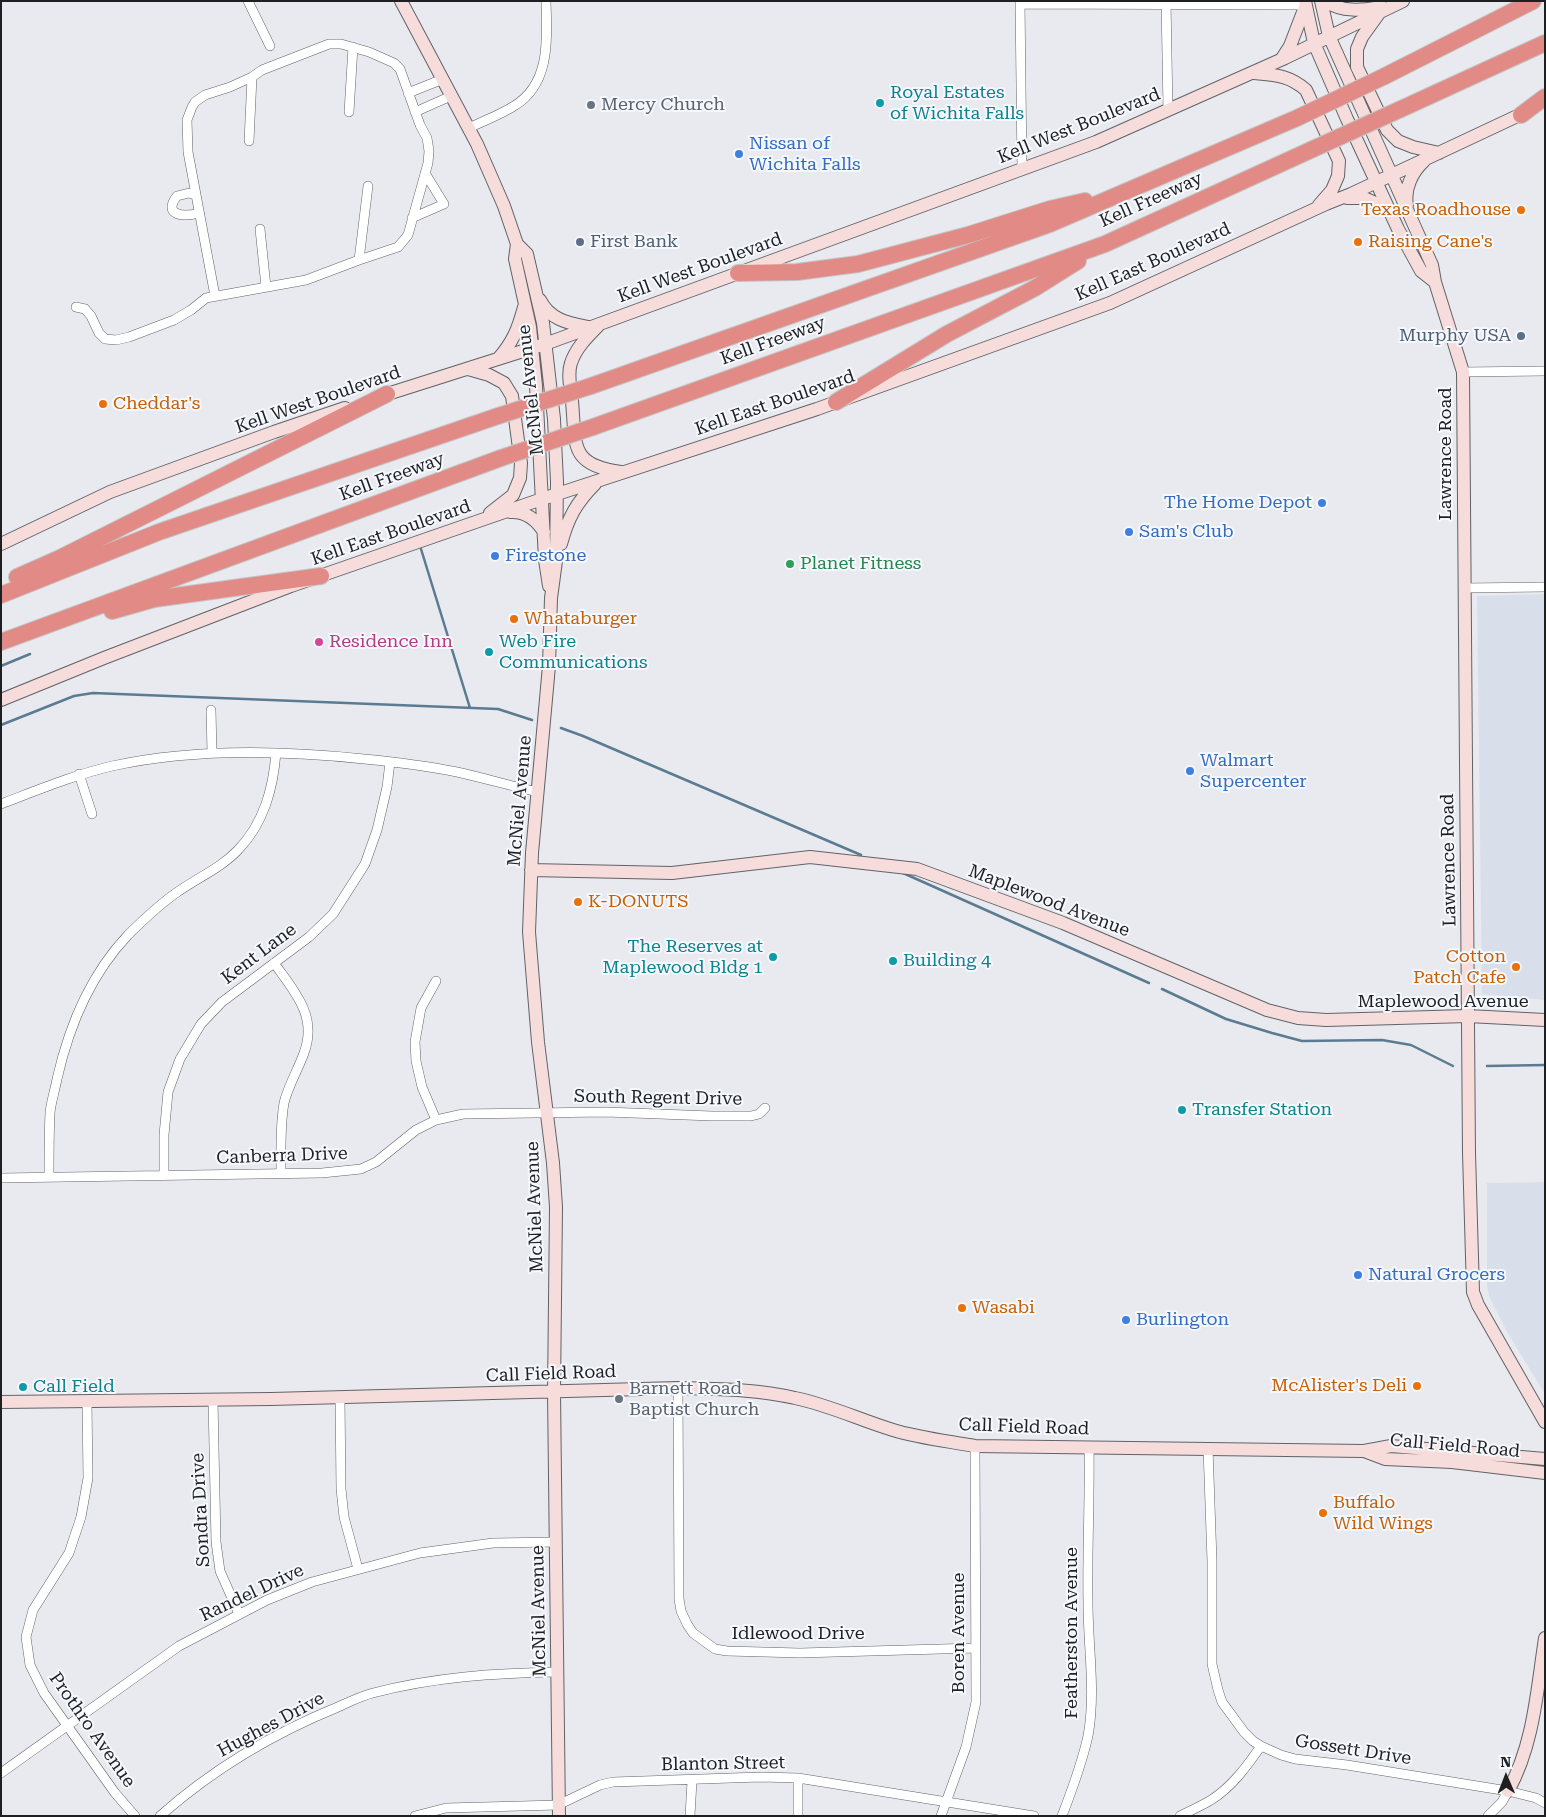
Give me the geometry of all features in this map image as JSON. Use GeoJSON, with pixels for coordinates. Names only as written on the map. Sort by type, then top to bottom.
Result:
{"type":"FeatureCollection","features":[{"type":"Feature","properties":{"kind":"highway","name":"Kell Freeway"},"geometry":{"type":"LineString","coordinates":[[1,595],[158,532],[591,386],[1050,224],[1297,118],[1533,1]]}},
{"type":"Feature","properties":{"kind":"highway","name":"Kell Freeway"},"geometry":{"type":"LineString","coordinates":[[1,642],[501,458],[593,427],[1105,244],[1402,110],[1545,43]]}},
{"type":"Feature","properties":{"kind":"highway"},"geometry":{"type":"LineString","coordinates":[[1520,114],[1545,97]]}},
{"type":"Feature","properties":{"kind":"highway"},"geometry":{"type":"LineString","coordinates":[[738,273],[797,272],[858,264],[968,235],[1050,209],[1128,190]]}},
{"type":"Feature","properties":{"kind":"highway"},"geometry":{"type":"LineString","coordinates":[[836,402],[947,334],[1035,288],[1105,244]]}},
{"type":"Feature","properties":{"kind":"highway"},"geometry":{"type":"LineString","coordinates":[[1,586],[323,428],[387,394]]}},
{"type":"Feature","properties":{"kind":"highway"},"geometry":{"type":"LineString","coordinates":[[1,642],[154,599],[321,576]]}},
{"type":"Feature","properties":{"kind":"main road","name":"McNiel Avenue"},"geometry":{"type":"LineString","coordinates":[[401,1],[468,128],[504,206],[517,244],[527,254],[545,344],[554,419],[557,494],[556,560],[551,598],[549,666],[531,870],[528,932],[548,1113],[556,1207],[554,1392],[558,1810]]}},
{"type":"Feature","properties":{"kind":"main road","name":"Lawrence Road"},"geometry":{"type":"LineString","coordinates":[[1321,1],[1329,36],[1432,265],[1435,282],[1462,372],[1469,1153],[1473,1292],[1478,1305],[1545,1422]]}},
{"type":"Feature","properties":{"kind":"main road"},"geometry":{"type":"LineString","coordinates":[[1325,1],[1332,6],[1350,11],[1399,3]]}},
{"type":"Feature","properties":{"kind":"main road","name":"Kell West Boulevard"},"geometry":{"type":"LineString","coordinates":[[1,544],[110,492],[274,432],[545,344],[1096,142],[1281,60],[1399,3]]}},
{"type":"Feature","properties":{"kind":"main road","name":"Lawrence Road"},"geometry":{"type":"LineString","coordinates":[[1305,5],[1314,44],[1388,208],[1421,271],[1435,282]]}},
{"type":"Feature","properties":{"kind":"main road"},"geometry":{"type":"LineString","coordinates":[[1281,60],[1290,46],[1305,5]]}},
{"type":"Feature","properties":{"kind":"main road"},"geometry":{"type":"LineString","coordinates":[[1380,12],[1362,38],[1357,49],[1357,67],[1387,130],[1398,141],[1413,147],[1439,152]]}},
{"type":"Feature","properties":{"kind":"main road"},"geometry":{"type":"LineString","coordinates":[[1252,72],[1281,75],[1296,82],[1306,90],[1339,161],[1338,176],[1332,190],[1315,209]]}},
{"type":"Feature","properties":{"kind":"main road","name":"Kell East Boulevard"},"geometry":{"type":"LineString","coordinates":[[1,700],[104,658],[321,576],[542,499],[836,402],[1110,303],[1342,198],[1545,103]]}},
{"type":"Feature","properties":{"kind":"main road"},"geometry":{"type":"LineString","coordinates":[[1408,212],[1405,195],[1408,185],[1427,158]]}},
{"type":"Feature","properties":{"kind":"main road"},"geometry":{"type":"LineString","coordinates":[[1342,198],[1364,198],[1388,208]]}},
{"type":"Feature","properties":{"kind":"main road","name":"McNiel Avenue"},"geometry":{"type":"LineString","coordinates":[[517,244],[515,258],[525,304],[536,386],[545,560],[551,598]]}},
{"type":"Feature","properties":{"kind":"main road"},"geometry":{"type":"LineString","coordinates":[[536,294],[543,306],[553,316],[565,323],[595,325]]}},
{"type":"Feature","properties":{"kind":"main road"},"geometry":{"type":"LineString","coordinates":[[497,360],[510,345],[519,328],[525,304]]}},
{"type":"Feature","properties":{"kind":"main road"},"geometry":{"type":"LineString","coordinates":[[595,325],[578,348],[570,365],[576,448],[585,460],[594,465],[604,470],[624,472]]}},
{"type":"Feature","properties":{"kind":"main road"},"geometry":{"type":"LineString","coordinates":[[468,369],[490,375],[504,383],[512,396],[521,463],[520,478],[513,494],[482,520]]}},
{"type":"Feature","properties":{"kind":"main road"},"geometry":{"type":"LineString","coordinates":[[556,560],[566,524],[578,500],[597,481]]}},
{"type":"Feature","properties":{"kind":"main road"},"geometry":{"type":"LineString","coordinates":[[502,513],[512,511],[531,517],[544,532]]}},
{"type":"Feature","properties":{"kind":"main road","name":"Maplewood Avenue"},"geometry":{"type":"LineString","coordinates":[[531,870],[672,873],[810,857],[917,869],[1063,923],[1268,1010],[1298,1018],[1345,1020],[1468,1016],[1545,1020]]}},
{"type":"Feature","properties":{"kind":"main road","name":"Call Field Road"},"geometry":{"type":"LineString","coordinates":[[1,1402],[340,1398],[678,1388],[735,1389],[770,1392],[798,1398],[896,1431],[935,1440],[975,1446],[1364,1451],[1391,1446],[1545,1459]]}},
{"type":"Feature","properties":{"kind":"main road","name":"Call Field Road"},"geometry":{"type":"LineString","coordinates":[[1364,1451],[1385,1459],[1452,1462],[1545,1473]]}},
{"type":"Feature","properties":{"kind":"main road"},"geometry":{"type":"LineString","coordinates":[[1508,1791],[1519,1772],[1526,1751],[1535,1707],[1545,1638]]}},
{"type":"Feature","properties":{"kind":"street"},"geometry":{"type":"LineString","coordinates":[[248,1],[270,46]]}},
{"type":"Feature","properties":{"kind":"street"},"geometry":{"type":"LineString","coordinates":[[468,128],[515,106],[529,93],[542,72],[547,45],[546,1]]}},
{"type":"Feature","properties":{"kind":"street"},"geometry":{"type":"LineString","coordinates":[[1022,169],[1020,3],[1305,5]]}},
{"type":"Feature","properties":{"kind":"street"},"geometry":{"type":"LineString","coordinates":[[1166,3],[1168,110]]}},
{"type":"Feature","properties":{"kind":"street"},"geometry":{"type":"LineString","coordinates":[[76,307],[85,309],[91,316],[99,334],[105,339],[116,340],[174,320],[206,298],[306,280],[398,247],[408,235],[428,163],[429,144],[415,112],[400,69],[394,63],[353,47],[341,44],[328,44],[262,70],[252,77],[205,96],[192,107],[188,120],[188,152],[215,296]]}},
{"type":"Feature","properties":{"kind":"street"},"geometry":{"type":"LineString","coordinates":[[349,112],[353,47]]}},
{"type":"Feature","properties":{"kind":"street"},"geometry":{"type":"LineString","coordinates":[[249,141],[252,77]]}},
{"type":"Feature","properties":{"kind":"street"},"geometry":{"type":"LineString","coordinates":[[408,93],[442,79]]}},
{"type":"Feature","properties":{"kind":"street"},"geometry":{"type":"LineString","coordinates":[[415,112],[451,96]]}},
{"type":"Feature","properties":{"kind":"street"},"geometry":{"type":"LineString","coordinates":[[412,218],[444,204],[425,173]]}},
{"type":"Feature","properties":{"kind":"street"},"geometry":{"type":"LineString","coordinates":[[359,260],[368,186]]}},
{"type":"Feature","properties":{"kind":"street"},"geometry":{"type":"LineString","coordinates":[[195,195],[189,193],[177,196],[174,199],[173,209],[178,216],[198,213]]}},
{"type":"Feature","properties":{"kind":"street"},"geometry":{"type":"LineString","coordinates":[[260,229],[266,287]]}},
{"type":"Feature","properties":{"kind":"street"},"geometry":{"type":"LineString","coordinates":[[1462,372],[1545,371]]}},
{"type":"Feature","properties":{"kind":"street"},"geometry":{"type":"LineString","coordinates":[[1464,588],[1545,586]]}},
{"type":"Feature","properties":{"kind":"street"},"geometry":{"type":"LineString","coordinates":[[211,710],[212,753]]}},
{"type":"Feature","properties":{"kind":"street"},"geometry":{"type":"LineString","coordinates":[[1,804],[80,774],[153,758],[212,753],[328,755],[390,762],[457,772],[538,792]]}},
{"type":"Feature","properties":{"kind":"street"},"geometry":{"type":"LineString","coordinates":[[48,1177],[50,1111],[63,1052],[83,1000],[98,972],[127,937],[149,915],[238,850],[255,828],[268,804],[276,753]]}},
{"type":"Feature","properties":{"kind":"street","name":"Kent Lane"},"geometry":{"type":"LineString","coordinates":[[164,1176],[164,1135],[168,1092],[180,1059],[201,1024],[222,1002],[309,937],[333,914],[365,864],[377,830],[387,787],[390,762]]}},
{"type":"Feature","properties":{"kind":"street"},"geometry":{"type":"LineString","coordinates":[[80,774],[92,814]]}},
{"type":"Feature","properties":{"kind":"street"},"geometry":{"type":"LineString","coordinates":[[274,963],[298,997],[307,1016],[308,1037],[284,1102],[281,1128],[281,1173]]}},
{"type":"Feature","properties":{"kind":"street"},"geometry":{"type":"LineString","coordinates":[[436,982],[421,1008],[415,1042],[416,1061],[422,1086],[436,1120]]}},
{"type":"Feature","properties":{"kind":"street","name":"South Regent Drive"},"geometry":{"type":"LineString","coordinates":[[548,1113],[606,1112],[751,1116],[759,1114],[765,1108]]}},
{"type":"Feature","properties":{"kind":"street","name":"Canberra Drive"},"geometry":{"type":"LineString","coordinates":[[1,1178],[322,1173],[361,1169],[376,1162],[416,1130],[436,1120],[464,1114],[548,1113]]}},
{"type":"Feature","properties":{"kind":"street","name":"Idlewood Drive"},"geometry":{"type":"LineString","coordinates":[[678,1388],[679,1599],[684,1617],[693,1633],[715,1649],[751,1653],[976,1648]]}},
{"type":"Feature","properties":{"kind":"street"},"geometry":{"type":"LineString","coordinates":[[340,1398],[341,1490],[344,1518],[358,1569]]}},
{"type":"Feature","properties":{"kind":"street","name":"Sondra Drive"},"geometry":{"type":"LineString","coordinates":[[213,1400],[216,1542],[220,1571],[239,1614]]}},
{"type":"Feature","properties":{"kind":"street","name":"Prothro Avenue"},"geometry":{"type":"LineString","coordinates":[[87,1402],[88,1478],[81,1517],[69,1553],[33,1610],[26,1637],[30,1665],[44,1693],[115,1793],[136,1816]]}},
{"type":"Feature","properties":{"kind":"street","name":"Boren Avenue"},"geometry":{"type":"LineString","coordinates":[[941,1816],[971,1728],[976,1702],[975,1446]]}},
{"type":"Feature","properties":{"kind":"street","name":"Featherston Avenue"},"geometry":{"type":"LineString","coordinates":[[1062,1816],[1081,1764],[1090,1719],[1091,1679],[1088,1604],[1089,1447]]}},
{"type":"Feature","properties":{"kind":"street","name":"Gossett Drive"},"geometry":{"type":"LineString","coordinates":[[1208,1448],[1212,1561],[1212,1664],[1218,1690],[1227,1711],[1244,1732],[1261,1746],[1295,1759],[1347,1765],[1508,1791],[1536,1798],[1545,1803]]}},
{"type":"Feature","properties":{"kind":"street","name":"Randel Drive"},"geometry":{"type":"LineString","coordinates":[[1,1772],[179,1646],[267,1600],[303,1586],[358,1569],[429,1552],[492,1543],[556,1542]]}},
{"type":"Feature","properties":{"kind":"street","name":"Hughes Drive"},"geometry":{"type":"LineString","coordinates":[[160,1816],[182,1797],[239,1758],[307,1720],[371,1693],[443,1678],[496,1673],[557,1672]]}},
{"type":"Feature","properties":{"kind":"street"},"geometry":{"type":"LineString","coordinates":[[1180,1816],[1211,1800],[1227,1788],[1261,1746]]}},
{"type":"Feature","properties":{"kind":"street"},"geometry":{"type":"LineString","coordinates":[[798,1778],[798,1816]]}},
{"type":"Feature","properties":{"kind":"street","name":"Blanton Street"},"geometry":{"type":"LineString","coordinates":[[415,1816],[446,1808],[558,1810],[600,1785],[614,1782],[798,1778],[1034,1816]]}},
{"type":"Feature","properties":{"kind":"street"},"geometry":{"type":"LineString","coordinates":[[690,1816],[692,1781]]}},
{"type":"Feature","properties":{"kind":"street"},"geometry":{"type":"LineString","coordinates":[[1488,1816],[1502,1802],[1508,1791]]}},
{"type":"Feature","properties":{"kind":"shaded area"},"geometry":{"type":"Polygon","coordinates":[[[1545,594],[1545,1000],[1482,994],[1477,596],[1545,594]]]}},
{"type":"Feature","properties":{"kind":"shaded area"},"geometry":{"type":"Polygon","coordinates":[[[1545,1182],[1545,1394],[1507,1332],[1489,1296],[1487,1286],[1487,1183],[1545,1182]]]}},
{"type":"Feature","properties":{"kind":"waterway"},"geometry":{"type":"LineString","coordinates":[[421,549],[470,708]]}},
{"type":"Feature","properties":{"kind":"waterway"},"geometry":{"type":"LineString","coordinates":[[1,666],[30,654]]}},
{"type":"Feature","properties":{"kind":"waterway"},"geometry":{"type":"LineString","coordinates":[[1,725],[74,696],[93,693],[498,709],[532,720]]}},
{"type":"Feature","properties":{"kind":"waterway"},"geometry":{"type":"LineString","coordinates":[[561,728],[861,855]]}},
{"type":"Feature","properties":{"kind":"waterway"},"geometry":{"type":"LineString","coordinates":[[903,873],[1149,983]]}},
{"type":"Feature","properties":{"kind":"waterway"},"geometry":{"type":"LineString","coordinates":[[1162,989],[1226,1019],[1302,1041],[1382,1040],[1411,1045],[1453,1066]]}},
{"type":"Feature","properties":{"kind":"waterway"},"geometry":{"type":"LineString","coordinates":[[1487,1066],[1545,1065]]}},
{"type":"Feature","properties":{"kind":"place","name":"Royal Estates of Wichita Falls"},"geometry":{"type":"Point","coordinates":[880,103]}},
{"type":"Feature","properties":{"kind":"place","name":"Mercy Church"},"geometry":{"type":"Point","coordinates":[591,105]}},
{"type":"Feature","properties":{"kind":"place","name":"Nissan of Wichita Falls"},"geometry":{"type":"Point","coordinates":[739,154]}},
{"type":"Feature","properties":{"kind":"place","name":"Texas Roadhouse"},"geometry":{"type":"Point","coordinates":[1521,210]}},
{"type":"Feature","properties":{"kind":"place","name":"First Bank"},"geometry":{"type":"Point","coordinates":[580,242]}},
{"type":"Feature","properties":{"kind":"place","name":"Raising Cane's"},"geometry":{"type":"Point","coordinates":[1358,242]}},
{"type":"Feature","properties":{"kind":"place","name":"Murphy USA"},"geometry":{"type":"Point","coordinates":[1521,336]}},
{"type":"Feature","properties":{"kind":"place","name":"Cheddar's"},"geometry":{"type":"Point","coordinates":[103,404]}},
{"type":"Feature","properties":{"kind":"place","name":"The Home Depot"},"geometry":{"type":"Point","coordinates":[1322,503]}},
{"type":"Feature","properties":{"kind":"place","name":"Sam's Club"},"geometry":{"type":"Point","coordinates":[1129,532]}},
{"type":"Feature","properties":{"kind":"place","name":"Firestone"},"geometry":{"type":"Point","coordinates":[495,556]}},
{"type":"Feature","properties":{"kind":"place","name":"Planet Fitness"},"geometry":{"type":"Point","coordinates":[790,564]}},
{"type":"Feature","properties":{"kind":"place","name":"Whataburger"},"geometry":{"type":"Point","coordinates":[514,619]}},
{"type":"Feature","properties":{"kind":"place","name":"Residence Inn"},"geometry":{"type":"Point","coordinates":[319,642]}},
{"type":"Feature","properties":{"kind":"place","name":"Web Fire Communications"},"geometry":{"type":"Point","coordinates":[489,652]}},
{"type":"Feature","properties":{"kind":"place","name":"Walmart Supercenter"},"geometry":{"type":"Point","coordinates":[1190,771]}},
{"type":"Feature","properties":{"kind":"place","name":"K-DONUTS"},"geometry":{"type":"Point","coordinates":[578,902]}},
{"type":"Feature","properties":{"kind":"place","name":"The Reserves at Maplewood Bldg 1"},"geometry":{"type":"Point","coordinates":[773,957]}},
{"type":"Feature","properties":{"kind":"place","name":"Building 4"},"geometry":{"type":"Point","coordinates":[893,961]}},
{"type":"Feature","properties":{"kind":"place","name":"Cotton Patch Cafe"},"geometry":{"type":"Point","coordinates":[1516,967]}},
{"type":"Feature","properties":{"kind":"place","name":"Transfer Station"},"geometry":{"type":"Point","coordinates":[1182,1110]}},
{"type":"Feature","properties":{"kind":"place","name":"Natural Grocers"},"geometry":{"type":"Point","coordinates":[1358,1275]}},
{"type":"Feature","properties":{"kind":"place","name":"Wasabi"},"geometry":{"type":"Point","coordinates":[962,1308]}},
{"type":"Feature","properties":{"kind":"place","name":"Burlington"},"geometry":{"type":"Point","coordinates":[1126,1320]}},
{"type":"Feature","properties":{"kind":"place","name":"McAlister's Deli"},"geometry":{"type":"Point","coordinates":[1417,1386]}},
{"type":"Feature","properties":{"kind":"place","name":"Call Field"},"geometry":{"type":"Point","coordinates":[23,1387]}},
{"type":"Feature","properties":{"kind":"place","name":"Barnett Road Baptist Church"},"geometry":{"type":"Point","coordinates":[619,1399]}},
{"type":"Feature","properties":{"kind":"place","name":"Buffalo Wild Wings"},"geometry":{"type":"Point","coordinates":[1323,1513]}}]}
